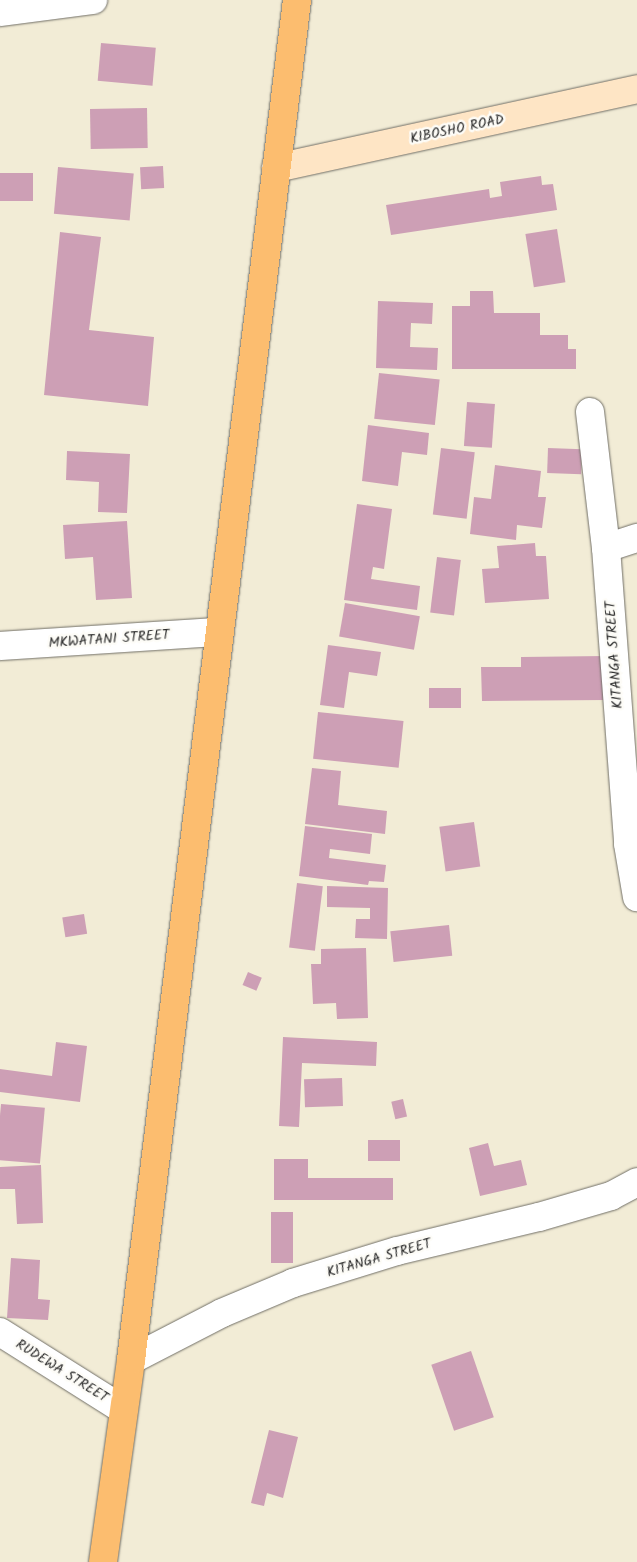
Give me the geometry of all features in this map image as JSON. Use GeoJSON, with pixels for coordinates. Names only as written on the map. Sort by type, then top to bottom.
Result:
{"type":"FeatureCollection","features":[{"type":"Feature","properties":{"kind":"highway"},"geometry":{"type":"LineString","coordinates":[[103,1562],[131,1360],[218,632],[297,0]]}},
{"type":"Feature","properties":{"kind":"street"},"geometry":{"type":"LineString","coordinates":[[0,12],[93,0]]}},
{"type":"Feature","properties":{"kind":"street","name":"KIBOSHO ROAD"},"geometry":{"type":"LineString","coordinates":[[276,168],[637,89]]}},
{"type":"Feature","properties":{"kind":"street","name":"KITANGA STREET"},"geometry":{"type":"LineString","coordinates":[[590,412],[606,548],[628,844],[637,897]]}},
{"type":"Feature","properties":{"kind":"street"},"geometry":{"type":"LineString","coordinates":[[606,548],[637,538]]}},
{"type":"Feature","properties":{"kind":"street","name":"MKWATANI STREET"},"geometry":{"type":"LineString","coordinates":[[0,646],[218,632]]}},
{"type":"Feature","properties":{"kind":"street","name":"KITANGA STREET"},"geometry":{"type":"LineString","coordinates":[[131,1360],[222,1313],[293,1283],[397,1251],[538,1217],[611,1196],[637,1182]]}},
{"type":"Feature","properties":{"kind":"street","name":"RUDEWA STREET"},"geometry":{"type":"LineString","coordinates":[[0,1332],[124,1410]]}},
{"type":"Feature","properties":{"kind":"building"},"geometry":{"type":"Polygon","coordinates":[[[101,43],[156,48],[152,86],[98,81],[101,43]]]}},
{"type":"Feature","properties":{"kind":"building"},"geometry":{"type":"Polygon","coordinates":[[[147,108],[148,148],[91,149],[90,109],[147,108]]]}},
{"type":"Feature","properties":{"kind":"building"},"geometry":{"type":"Polygon","coordinates":[[[163,166],[164,188],[141,189],[140,167],[163,166]]]}},
{"type":"Feature","properties":{"kind":"building"},"geometry":{"type":"Polygon","coordinates":[[[58,167],[134,174],[130,220],[54,214],[58,167]]]}},
{"type":"Feature","properties":{"kind":"building"},"geometry":{"type":"Polygon","coordinates":[[[0,173],[33,173],[33,201],[0,201],[0,173]]]}},
{"type":"Feature","properties":{"kind":"building"},"geometry":{"type":"Polygon","coordinates":[[[541,176],[542,185],[553,184],[557,210],[391,235],[386,205],[489,189],[490,198],[502,196],[500,182],[541,176]]]}},
{"type":"Feature","properties":{"kind":"building"},"geometry":{"type":"Polygon","coordinates":[[[557,229],[565,282],[534,287],[525,234],[557,229]]]}},
{"type":"Feature","properties":{"kind":"building"},"geometry":{"type":"Polygon","coordinates":[[[60,232],[101,237],[89,330],[154,337],[148,406],[44,395],[60,232]]]}},
{"type":"Feature","properties":{"kind":"building"},"geometry":{"type":"Polygon","coordinates":[[[470,291],[493,291],[494,313],[540,313],[540,335],[568,335],[568,349],[576,349],[576,369],[452,369],[452,306],[470,306],[470,291]]]}},
{"type":"Feature","properties":{"kind":"building"},"geometry":{"type":"Polygon","coordinates":[[[378,301],[433,303],[432,324],[411,323],[410,347],[438,348],[437,370],[376,368],[378,301]]]}},
{"type":"Feature","properties":{"kind":"building"},"geometry":{"type":"Polygon","coordinates":[[[379,373],[440,379],[435,425],[374,419],[379,373]]]}},
{"type":"Feature","properties":{"kind":"building"},"geometry":{"type":"Polygon","coordinates":[[[467,402],[495,404],[492,448],[464,446],[467,402]]]}},
{"type":"Feature","properties":{"kind":"building"},"geometry":{"type":"Polygon","coordinates":[[[368,425],[429,433],[427,455],[402,452],[398,486],[362,481],[368,425]]]}},
{"type":"Feature","properties":{"kind":"building"},"geometry":{"type":"Polygon","coordinates":[[[441,448],[475,452],[467,519],[433,515],[441,448]]]}},
{"type":"Feature","properties":{"kind":"building"},"geometry":{"type":"Polygon","coordinates":[[[548,448],[582,449],[581,474],[547,473],[548,448]]]}},
{"type":"Feature","properties":{"kind":"building"},"geometry":{"type":"Polygon","coordinates":[[[67,451],[130,454],[127,513],[98,512],[99,482],[66,480],[67,451]]]}},
{"type":"Feature","properties":{"kind":"building"},"geometry":{"type":"Polygon","coordinates":[[[495,465],[541,471],[538,497],[546,497],[542,528],[517,525],[516,540],[470,534],[474,497],[491,499],[495,465]]]}},
{"type":"Feature","properties":{"kind":"building"},"geometry":{"type":"Polygon","coordinates":[[[357,504],[392,509],[384,569],[373,567],[371,579],[420,586],[417,610],[344,600],[357,504]]]}},
{"type":"Feature","properties":{"kind":"building"},"geometry":{"type":"Polygon","coordinates":[[[127,521],[132,598],[96,600],[93,557],[65,559],[63,525],[127,521]]]}},
{"type":"Feature","properties":{"kind":"building"},"geometry":{"type":"Polygon","coordinates":[[[535,543],[536,556],[546,556],[549,599],[485,603],[482,569],[499,568],[497,546],[535,543]]]}},
{"type":"Feature","properties":{"kind":"building"},"geometry":{"type":"Polygon","coordinates":[[[437,557],[461,560],[454,616],[430,613],[437,557]]]}},
{"type":"Feature","properties":{"kind":"building"},"geometry":{"type":"Polygon","coordinates":[[[345,603],[420,616],[414,650],[339,636],[345,603]]]}},
{"type":"Feature","properties":{"kind":"building"},"geometry":{"type":"Polygon","coordinates":[[[328,645],[381,652],[377,676],[349,672],[344,708],[320,705],[328,645]]]}},
{"type":"Feature","properties":{"kind":"building"},"geometry":{"type":"Polygon","coordinates":[[[605,656],[606,700],[482,701],[481,667],[521,667],[521,657],[605,656]]]}},
{"type":"Feature","properties":{"kind":"building"},"geometry":{"type":"Polygon","coordinates":[[[429,688],[461,688],[461,708],[429,708],[429,688]]]}},
{"type":"Feature","properties":{"kind":"building"},"geometry":{"type":"Polygon","coordinates":[[[318,712],[404,721],[399,768],[313,759],[318,712]]]}},
{"type":"Feature","properties":{"kind":"building"},"geometry":{"type":"Polygon","coordinates":[[[312,768],[341,771],[338,805],[387,811],[385,834],[305,824],[312,768]]]}},
{"type":"Feature","properties":{"kind":"building"},"geometry":{"type":"Polygon","coordinates":[[[474,822],[480,867],[446,871],[439,827],[474,822]]]}},
{"type":"Feature","properties":{"kind":"building"},"geometry":{"type":"Polygon","coordinates":[[[305,826],[372,834],[370,854],[330,849],[329,858],[386,865],[384,882],[369,881],[368,885],[299,876],[305,826]]]}},
{"type":"Feature","properties":{"kind":"building"},"geometry":{"type":"Polygon","coordinates":[[[297,883],[323,886],[315,951],[289,948],[297,883]]]}},
{"type":"Feature","properties":{"kind":"building"},"geometry":{"type":"Polygon","coordinates":[[[327,886],[388,888],[387,939],[355,938],[356,919],[370,919],[370,908],[327,907],[327,886]]]}},
{"type":"Feature","properties":{"kind":"building"},"geometry":{"type":"Polygon","coordinates":[[[84,914],[87,934],[65,937],[62,917],[84,914]]]}},
{"type":"Feature","properties":{"kind":"building"},"geometry":{"type":"Polygon","coordinates":[[[449,925],[452,956],[394,962],[390,931],[449,925]]]}},
{"type":"Feature","properties":{"kind":"building"},"geometry":{"type":"Polygon","coordinates":[[[366,948],[368,1018],[337,1019],[336,1003],[313,1004],[311,964],[321,964],[321,949],[366,948]]]}},
{"type":"Feature","properties":{"kind":"building"},"geometry":{"type":"Polygon","coordinates":[[[248,972],[262,978],[256,991],[243,985],[248,972]]]}},
{"type":"Feature","properties":{"kind":"building"},"geometry":{"type":"Polygon","coordinates":[[[283,1037],[377,1042],[376,1066],[302,1063],[299,1127],[279,1126],[283,1037]]]}},
{"type":"Feature","properties":{"kind":"building"},"geometry":{"type":"Polygon","coordinates":[[[56,1042],[87,1046],[80,1102],[0,1092],[0,1069],[52,1076],[56,1042]]]}},
{"type":"Feature","properties":{"kind":"building"},"geometry":{"type":"Polygon","coordinates":[[[342,1078],[343,1106],[305,1107],[304,1079],[342,1078]]]}},
{"type":"Feature","properties":{"kind":"building"},"geometry":{"type":"Polygon","coordinates":[[[403,1099],[407,1117],[395,1119],[391,1102],[403,1099]]]}},
{"type":"Feature","properties":{"kind":"building"},"geometry":{"type":"Polygon","coordinates":[[[1,1104],[45,1108],[40,1164],[0,1160],[1,1104]]]}},
{"type":"Feature","properties":{"kind":"building"},"geometry":{"type":"Polygon","coordinates":[[[368,1140],[400,1140],[400,1161],[368,1161],[368,1140]]]}},
{"type":"Feature","properties":{"kind":"building"},"geometry":{"type":"Polygon","coordinates":[[[488,1143],[494,1166],[521,1160],[527,1185],[480,1196],[469,1148],[488,1143]]]}},
{"type":"Feature","properties":{"kind":"building"},"geometry":{"type":"Polygon","coordinates":[[[274,1159],[308,1159],[308,1178],[393,1178],[393,1200],[274,1200],[274,1159]]]}},
{"type":"Feature","properties":{"kind":"building"},"geometry":{"type":"Polygon","coordinates":[[[41,1165],[43,1223],[17,1224],[15,1189],[0,1189],[0,1167],[41,1165]]]}},
{"type":"Feature","properties":{"kind":"building"},"geometry":{"type":"Polygon","coordinates":[[[271,1212],[293,1212],[293,1263],[271,1263],[271,1212]]]}},
{"type":"Feature","properties":{"kind":"building"},"geometry":{"type":"Polygon","coordinates":[[[11,1258],[40,1260],[38,1299],[50,1300],[48,1320],[7,1318],[11,1258]]]}},
{"type":"Feature","properties":{"kind":"building"},"geometry":{"type":"Polygon","coordinates":[[[471,1351],[494,1417],[454,1431],[431,1365],[471,1351]]]}},
{"type":"Feature","properties":{"kind":"building"},"geometry":{"type":"Polygon","coordinates":[[[269,1430],[298,1437],[283,1498],[267,1493],[264,1506],[251,1503],[269,1430]]]}}]}
